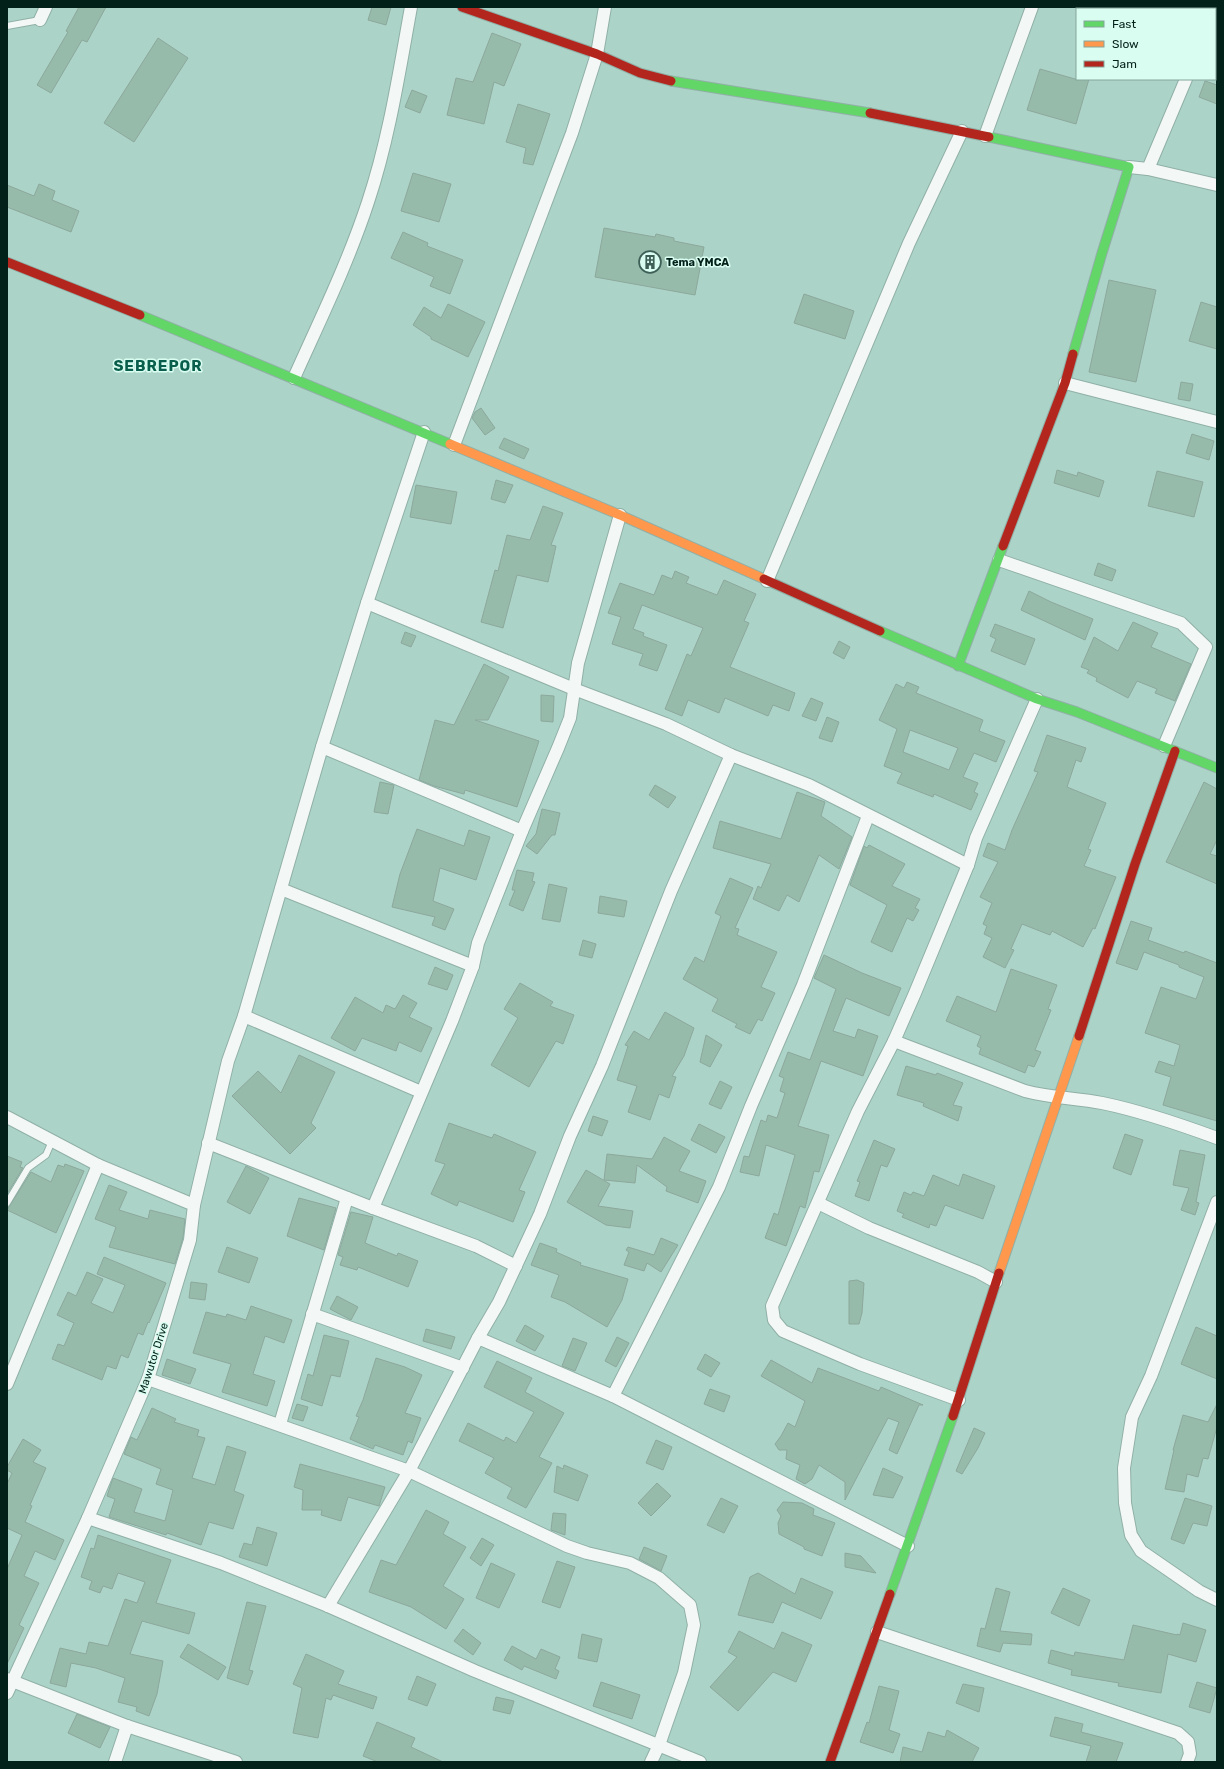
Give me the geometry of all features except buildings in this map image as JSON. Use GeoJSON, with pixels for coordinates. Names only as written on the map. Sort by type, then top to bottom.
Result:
{"type":"FeatureCollection","features":[{"type":"Feature","properties":{"kind":"street"},"geometry":{"type":"LineString","coordinates":[[40,20],[46,7]]}},
{"type":"Feature","properties":{"kind":"street"},"geometry":{"type":"LineString","coordinates":[[294,378],[334,290],[368,202],[386,138],[412,7]]}},
{"type":"Feature","properties":{"kind":"street"},"geometry":{"type":"LineString","coordinates":[[462,7],[597,54],[640,73],[683,84],[875,114],[1217,184]]}},
{"type":"Feature","properties":{"kind":"street"},"geometry":{"type":"LineString","coordinates":[[454,445],[572,134],[597,54],[605,7]]}},
{"type":"Feature","properties":{"kind":"street"},"geometry":{"type":"LineString","coordinates":[[985,136],[1032,7]]}},
{"type":"Feature","properties":{"kind":"street"},"geometry":{"type":"LineString","coordinates":[[1148,169],[1186,80]]}},
{"type":"Feature","properties":{"kind":"street"},"geometry":{"type":"LineString","coordinates":[[767,581],[909,243],[962,131]]}},
{"type":"Feature","properties":{"kind":"street"},"geometry":{"type":"LineString","coordinates":[[958,666],[1065,383],[1102,253],[1129,167]]}},
{"type":"Feature","properties":{"kind":"street"},"geometry":{"type":"LineString","coordinates":[[7,262],[106,300],[620,515],[958,666],[1037,699],[1077,712],[1217,768]]}},
{"type":"Feature","properties":{"kind":"street"},"geometry":{"type":"LineString","coordinates":[[1065,383],[1217,422]]}},
{"type":"Feature","properties":{"kind":"street","name":"Mawutor Drive"},"geometry":{"type":"LineString","coordinates":[[7,1693],[10,1680],[88,1518],[148,1379],[190,1240],[194,1205],[228,1062],[244,1016],[322,747],[367,603],[424,432]]}},
{"type":"Feature","properties":{"kind":"street"},"geometry":{"type":"LineString","coordinates":[[373,1208],[452,1020],[473,966],[478,943],[522,831],[570,718],[574,689],[586,636],[620,515]]}},
{"type":"Feature","properties":{"kind":"street"},"geometry":{"type":"LineString","coordinates":[[830,1762],[959,1400],[996,1282],[1059,1097],[1133,871],[1170,749],[1206,647],[1181,623],[999,560]]}},
{"type":"Feature","properties":{"kind":"street"},"geometry":{"type":"LineString","coordinates":[[367,603],[574,689],[666,724],[731,755],[809,785],[968,866]]}},
{"type":"Feature","properties":{"kind":"street"},"geometry":{"type":"LineString","coordinates":[[959,1400],[860,1364],[783,1331],[774,1320],[772,1306],[858,1111],[894,1041],[968,866],[976,838],[1037,699]]}},
{"type":"Feature","properties":{"kind":"street"},"geometry":{"type":"LineString","coordinates":[[322,747],[522,831]]}},
{"type":"Feature","properties":{"kind":"street"},"geometry":{"type":"LineString","coordinates":[[328,1606],[409,1471],[478,1338],[499,1302],[540,1214],[570,1136],[602,1066],[671,891],[731,755]]}},
{"type":"Feature","properties":{"kind":"street"},"geometry":{"type":"LineString","coordinates":[[613,1396],[719,1187],[802,985],[868,816]]}},
{"type":"Feature","properties":{"kind":"street"},"geometry":{"type":"LineString","coordinates":[[281,889],[473,966]]}},
{"type":"Feature","properties":{"kind":"street"},"geometry":{"type":"LineString","coordinates":[[244,1016],[421,1092]]}},
{"type":"Feature","properties":{"kind":"street"},"geometry":{"type":"LineString","coordinates":[[894,1041],[1025,1091],[1042,1095],[1101,1102],[1156,1116],[1217,1138]]}},
{"type":"Feature","properties":{"kind":"street"},"geometry":{"type":"LineString","coordinates":[[7,1117],[98,1165],[194,1205]]}},
{"type":"Feature","properties":{"kind":"street"},"geometry":{"type":"LineString","coordinates":[[208,1143],[373,1208],[476,1246],[516,1266]]}},
{"type":"Feature","properties":{"kind":"street"},"geometry":{"type":"LineString","coordinates":[[7,1384],[98,1165]]}},
{"type":"Feature","properties":{"kind":"street"},"geometry":{"type":"LineString","coordinates":[[280,1424],[347,1198]]}},
{"type":"Feature","properties":{"kind":"street"},"geometry":{"type":"LineString","coordinates":[[1217,1202],[1151,1376],[1132,1417],[1124,1468],[1125,1503],[1131,1535],[1141,1551],[1199,1591],[1217,1600]]}},
{"type":"Feature","properties":{"kind":"street"},"geometry":{"type":"LineString","coordinates":[[818,1203],[869,1228],[978,1272],[996,1282]]}},
{"type":"Feature","properties":{"kind":"street"},"geometry":{"type":"LineString","coordinates":[[312,1314],[463,1368]]}},
{"type":"Feature","properties":{"kind":"street"},"geometry":{"type":"LineString","coordinates":[[478,1338],[613,1396],[908,1546]]}},
{"type":"Feature","properties":{"kind":"street"},"geometry":{"type":"LineString","coordinates":[[148,1379],[280,1424],[409,1471],[567,1546],[587,1553],[630,1563],[659,1578],[690,1605],[694,1624],[684,1673],[659,1744],[651,1762]]}},
{"type":"Feature","properties":{"kind":"street"},"geometry":{"type":"LineString","coordinates":[[88,1518],[221,1563],[328,1606],[475,1671],[659,1744],[700,1762]]}},
{"type":"Feature","properties":{"kind":"street"},"geometry":{"type":"LineString","coordinates":[[877,1632],[1172,1731],[1188,1742],[1190,1754],[1188,1762]]}},
{"type":"Feature","properties":{"kind":"street"},"geometry":{"type":"LineString","coordinates":[[10,1680],[127,1726],[236,1762]]}},
{"type":"Feature","properties":{"kind":"street"},"geometry":{"type":"LineString","coordinates":[[115,1762],[127,1726]]}},
{"type":"Feature","properties":{"kind":"lane"},"geometry":{"type":"LineString","coordinates":[[7,26],[40,20]]}},
{"type":"Feature","properties":{"kind":"lane"},"geometry":{"type":"LineString","coordinates":[[7,1203],[28,1168],[46,1155],[52,1141]]}},
{"type":"Feature","properties":{"kind":"traffic: fast"},"geometry":{"type":"LineString","coordinates":[[671,81],[870,113]]}},
{"type":"Feature","properties":{"kind":"traffic: fast"},"geometry":{"type":"LineString","coordinates":[[989,137],[1129,167],[1073,354]]}},
{"type":"Feature","properties":{"kind":"traffic: fast"},"geometry":{"type":"LineString","coordinates":[[140,315],[450,444]]}},
{"type":"Feature","properties":{"kind":"traffic: fast"},"geometry":{"type":"LineString","coordinates":[[958,666],[1003,546]]}},
{"type":"Feature","properties":{"kind":"traffic: fast"},"geometry":{"type":"LineString","coordinates":[[880,631],[1037,699],[1077,712],[1217,768]]}},
{"type":"Feature","properties":{"kind":"traffic: fast"},"geometry":{"type":"LineString","coordinates":[[890,1594],[953,1416]]}},
{"type":"Feature","properties":{"kind":"traffic: slow"},"geometry":{"type":"LineString","coordinates":[[450,444],[620,515],[764,579]]}},
{"type":"Feature","properties":{"kind":"traffic: slow"},"geometry":{"type":"LineString","coordinates":[[999,1273],[1079,1036]]}},
{"type":"Feature","properties":{"kind":"traffic: jam"},"geometry":{"type":"LineString","coordinates":[[462,7],[597,54],[640,73],[671,81]]}},
{"type":"Feature","properties":{"kind":"traffic: jam"},"geometry":{"type":"LineString","coordinates":[[870,113],[989,137]]}},
{"type":"Feature","properties":{"kind":"traffic: jam"},"geometry":{"type":"LineString","coordinates":[[7,262],[140,315]]}},
{"type":"Feature","properties":{"kind":"traffic: jam"},"geometry":{"type":"LineString","coordinates":[[1003,546],[1065,383],[1073,354]]}},
{"type":"Feature","properties":{"kind":"traffic: jam"},"geometry":{"type":"LineString","coordinates":[[764,579],[880,631]]}},
{"type":"Feature","properties":{"kind":"traffic: jam"},"geometry":{"type":"LineString","coordinates":[[1079,1036],[1135,864],[1175,751]]}},
{"type":"Feature","properties":{"kind":"traffic: jam"},"geometry":{"type":"LineString","coordinates":[[953,1416],[999,1273]]}},
{"type":"Feature","properties":{"kind":"traffic: jam"},"geometry":{"type":"LineString","coordinates":[[830,1762],[890,1594]]}},
{"type":"Feature","properties":{"kind":"place","name":"Tema YMCA"},"geometry":{"type":"Point","coordinates":[650,262]}},
{"type":"Feature","properties":{"kind":"district","name":"SEBREPOR"},"geometry":{"type":"Point","coordinates":[158,366]}}]}
